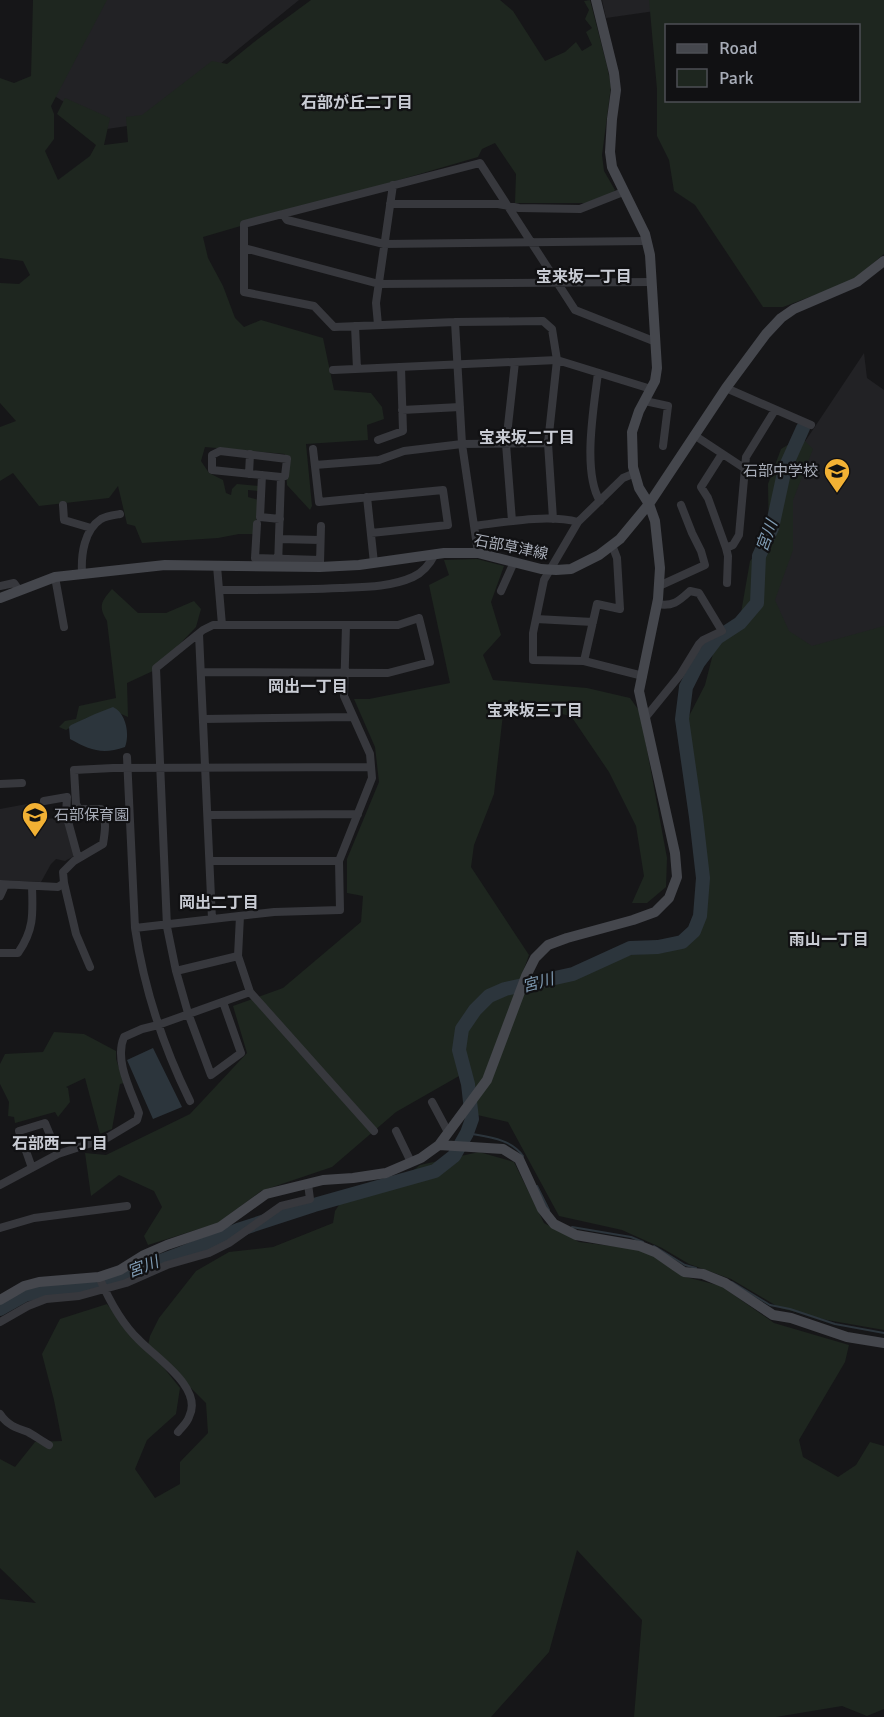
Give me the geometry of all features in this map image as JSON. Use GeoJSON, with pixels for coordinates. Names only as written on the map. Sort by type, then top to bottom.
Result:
{"type":"FeatureCollection","features":[{"type":"Feature","properties":{"kind":"street"},"geometry":{"type":"LineString","coordinates":[[0,1300],[24,1286],[39,1282],[99,1277],[120,1270],[167,1245],[220,1227],[266,1194],[308,1186],[323,1180],[386,1173],[421,1158],[440,1145],[487,1080],[526,976],[536,958],[548,945],[655,912],[669,898],[677,877],[675,853],[639,691],[657,604],[660,568],[655,520],[639,488],[633,467],[632,432],[655,381],[657,368],[650,255],[645,234],[612,167],[610,141],[616,90],[596,0]]}},
{"type":"Feature","properties":{"kind":"street"},"geometry":{"type":"LineString","coordinates":[[553,519],[548,443],[557,360],[552,329],[543,321],[334,327],[314,306],[244,292],[244,224],[480,163],[575,310],[656,342]]}},
{"type":"Feature","properties":{"kind":"street"},"geometry":{"type":"LineString","coordinates":[[378,325],[376,303],[393,185]]}},
{"type":"Feature","properties":{"kind":"street"},"geometry":{"type":"LineString","coordinates":[[390,204],[498,204],[519,208],[580,209],[623,192]]}},
{"type":"Feature","properties":{"kind":"street"},"geometry":{"type":"LineString","coordinates":[[283,214],[287,220],[384,244],[646,241]]}},
{"type":"Feature","properties":{"kind":"street"},"geometry":{"type":"LineString","coordinates":[[244,248],[379,284],[652,282]]}},
{"type":"Feature","properties":{"kind":"street","name":"石部草津線"},"geometry":{"type":"LineString","coordinates":[[0,598],[55,577],[165,565],[374,562],[435,554],[478,553],[549,570],[571,569],[587,563],[620,539],[649,504],[726,388],[766,334],[781,318],[794,309],[857,282],[884,261]]}},
{"type":"Feature","properties":{"kind":"street"},"geometry":{"type":"LineString","coordinates":[[455,322],[462,444],[478,553]]}},
{"type":"Feature","properties":{"kind":"street"},"geometry":{"type":"LineString","coordinates":[[355,326],[357,369]]}},
{"type":"Feature","properties":{"kind":"street"},"geometry":{"type":"LineString","coordinates":[[333,370],[557,360],[651,389]]}},
{"type":"Feature","properties":{"kind":"street"},"geometry":{"type":"LineString","coordinates":[[512,521],[506,444],[515,362]]}},
{"type":"Feature","properties":{"kind":"street"},"geometry":{"type":"LineString","coordinates":[[378,440],[403,431],[401,367]]}},
{"type":"Feature","properties":{"kind":"street"},"geometry":{"type":"LineString","coordinates":[[598,373],[590,445],[594,491],[600,501]]}},
{"type":"Feature","properties":{"kind":"street"},"geometry":{"type":"LineString","coordinates":[[726,388],[811,425]]}},
{"type":"Feature","properties":{"kind":"street"},"geometry":{"type":"LineString","coordinates":[[645,401],[668,406],[663,446]]}},
{"type":"Feature","properties":{"kind":"street"},"geometry":{"type":"LineString","coordinates":[[402,410],[460,407]]}},
{"type":"Feature","properties":{"kind":"street"},"geometry":{"type":"LineString","coordinates":[[726,548],[733,545],[739,535],[746,457],[775,410]]}},
{"type":"Feature","properties":{"kind":"street"},"geometry":{"type":"LineString","coordinates":[[694,435],[744,468]]}},
{"type":"Feature","properties":{"kind":"street"},"geometry":{"type":"LineString","coordinates":[[315,465],[379,459],[404,451],[462,444],[548,443]]}},
{"type":"Feature","properties":{"kind":"street"},"geometry":{"type":"LineString","coordinates":[[313,449],[319,502],[443,490],[448,525],[371,534]]}},
{"type":"Feature","properties":{"kind":"street"},"geometry":{"type":"LineString","coordinates":[[220,451],[250,454],[287,459],[285,476],[212,470],[212,455],[220,451]]}},
{"type":"Feature","properties":{"kind":"street"},"geometry":{"type":"LineString","coordinates":[[249,474],[250,454]]}},
{"type":"Feature","properties":{"kind":"street"},"geometry":{"type":"LineString","coordinates":[[722,454],[700,487],[708,498],[726,548],[727,583]]}},
{"type":"Feature","properties":{"kind":"street"},"geometry":{"type":"LineString","coordinates":[[635,473],[623,477],[578,522],[549,570],[544,580],[533,633],[532,660],[584,661],[643,676]]}},
{"type":"Feature","properties":{"kind":"street"},"geometry":{"type":"LineString","coordinates":[[262,475],[260,517],[280,519]]}},
{"type":"Feature","properties":{"kind":"street"},"geometry":{"type":"LineString","coordinates":[[257,524],[255,558],[278,563],[281,477]]}},
{"type":"Feature","properties":{"kind":"street"},"geometry":{"type":"LineString","coordinates":[[367,497],[374,562]]}},
{"type":"Feature","properties":{"kind":"street"},"geometry":{"type":"LineString","coordinates":[[63,505],[64,520],[91,528]]}},
{"type":"Feature","properties":{"kind":"street"},"geometry":{"type":"LineString","coordinates":[[659,586],[705,565],[681,505]]}},
{"type":"Feature","properties":{"kind":"street"},"geometry":{"type":"LineString","coordinates":[[82,573],[81,561],[91,528],[103,518],[120,514]]}},
{"type":"Feature","properties":{"kind":"street"},"geometry":{"type":"LineString","coordinates":[[474,526],[564,518],[578,522]]}},
{"type":"Feature","properties":{"kind":"street"},"geometry":{"type":"LineString","coordinates":[[320,563],[321,526]]}},
{"type":"Feature","properties":{"kind":"street"},"geometry":{"type":"LineString","coordinates":[[279,539],[320,540]]}},
{"type":"Feature","properties":{"kind":"street"},"geometry":{"type":"LineString","coordinates":[[584,661],[597,604],[620,609],[617,558],[612,545]]}},
{"type":"Feature","properties":{"kind":"street"},"geometry":{"type":"LineString","coordinates":[[219,590],[295,590],[398,583],[416,576],[428,567],[435,554]]}},
{"type":"Feature","properties":{"kind":"street"},"geometry":{"type":"LineString","coordinates":[[501,591],[514,562]]}},
{"type":"Feature","properties":{"kind":"street"},"geometry":{"type":"LineString","coordinates":[[217,566],[222,625]]}},
{"type":"Feature","properties":{"kind":"street"},"geometry":{"type":"LineString","coordinates":[[55,577],[64,627]]}},
{"type":"Feature","properties":{"kind":"street"},"geometry":{"type":"LineString","coordinates":[[0,586],[14,583],[19,590]]}},
{"type":"Feature","properties":{"kind":"street"},"geometry":{"type":"LineString","coordinates":[[645,718],[680,675],[699,644],[722,631],[699,593],[690,591],[678,603],[657,604]]}},
{"type":"Feature","properties":{"kind":"street"},"geometry":{"type":"LineString","coordinates":[[201,672],[388,674],[430,662],[419,618],[398,625],[213,625],[156,668],[167,924],[176,971],[212,1075],[242,1053],[223,1002]]}},
{"type":"Feature","properties":{"kind":"street"},"geometry":{"type":"LineString","coordinates":[[536,620],[593,622]]}},
{"type":"Feature","properties":{"kind":"street"},"geometry":{"type":"LineString","coordinates":[[135,928],[274,912],[340,910],[339,861],[372,778],[370,754],[344,696],[346,625]]}},
{"type":"Feature","properties":{"kind":"street"},"geometry":{"type":"LineString","coordinates":[[199,634],[212,919]]}},
{"type":"Feature","properties":{"kind":"street"},"geometry":{"type":"LineString","coordinates":[[203,719],[353,717]]}},
{"type":"Feature","properties":{"kind":"street"},"geometry":{"type":"LineString","coordinates":[[127,757],[135,928],[143,971],[158,1025],[174,1068],[190,1101]]}},
{"type":"Feature","properties":{"kind":"street"},"geometry":{"type":"LineString","coordinates":[[90,967],[76,934],[63,872],[78,858],[103,844],[104,814],[101,809],[79,809],[75,804],[74,770],[371,766]]}},
{"type":"Feature","properties":{"kind":"street"},"geometry":{"type":"LineString","coordinates":[[0,784],[22,783]]}},
{"type":"Feature","properties":{"kind":"street"},"geometry":{"type":"LineString","coordinates":[[44,801],[67,797],[66,814],[78,858]]}},
{"type":"Feature","properties":{"kind":"street"},"geometry":{"type":"LineString","coordinates":[[208,815],[358,813]]}},
{"type":"Feature","properties":{"kind":"street"},"geometry":{"type":"LineString","coordinates":[[210,861],[339,861]]}},
{"type":"Feature","properties":{"kind":"street"},"geometry":{"type":"LineString","coordinates":[[0,896],[3,885],[58,887],[64,883]]}},
{"type":"Feature","properties":{"kind":"street"},"geometry":{"type":"LineString","coordinates":[[0,953],[18,953],[26,941],[32,925],[33,887]]}},
{"type":"Feature","properties":{"kind":"street"},"geometry":{"type":"LineString","coordinates":[[240,916],[238,956],[250,992],[374,1131]]}},
{"type":"Feature","properties":{"kind":"street"},"geometry":{"type":"LineString","coordinates":[[176,971],[238,956]]}},
{"type":"Feature","properties":{"kind":"street"},"geometry":{"type":"LineString","coordinates":[[0,1185],[58,1154],[107,1138],[137,1120],[139,1113],[121,1062],[121,1043],[124,1037],[250,992]]}},
{"type":"Feature","properties":{"kind":"street"},"geometry":{"type":"LineString","coordinates":[[432,1102],[448,1132]]}},
{"type":"Feature","properties":{"kind":"street"},"geometry":{"type":"LineString","coordinates":[[32,1168],[19,1131],[45,1123],[58,1154]]}},
{"type":"Feature","properties":{"kind":"street"},"geometry":{"type":"LineString","coordinates":[[396,1131],[411,1162]]}},
{"type":"Feature","properties":{"kind":"street"},"geometry":{"type":"LineString","coordinates":[[440,1145],[503,1149],[519,1159],[542,1209],[554,1224],[576,1235],[640,1246],[655,1252],[684,1272],[724,1282],[773,1315],[791,1318],[848,1337],[884,1343]]}},
{"type":"Feature","properties":{"kind":"street"},"geometry":{"type":"LineString","coordinates":[[0,1322],[46,1299],[79,1296],[126,1284],[167,1265],[209,1253],[229,1243],[281,1206],[310,1199],[308,1186]]}},
{"type":"Feature","properties":{"kind":"street"},"geometry":{"type":"LineString","coordinates":[[0,1228],[34,1218],[127,1206]]}},
{"type":"Feature","properties":{"kind":"street"},"geometry":{"type":"LineString","coordinates":[[99,1277],[121,1318],[138,1340],[171,1368],[185,1386],[192,1401],[190,1416],[178,1432]]}},
{"type":"Feature","properties":{"kind":"street"},"geometry":{"type":"LineString","coordinates":[[0,1414],[14,1428],[49,1445]]}},
{"type":"Feature","properties":{"kind":"shaded area"},"geometry":{"type":"Polygon","coordinates":[[[102,0],[299,0],[204,77],[141,124],[107,129],[53,95],[102,0]]]}},
{"type":"Feature","properties":{"kind":"shaded area"},"geometry":{"type":"Polygon","coordinates":[[[602,0],[652,0],[655,11],[606,18],[602,0]]]}},
{"type":"Feature","properties":{"kind":"shaded area","name":"石部中学校"},"geometry":{"type":"Polygon","coordinates":[[[864,353],[867,378],[884,390],[884,640],[814,654],[779,633],[762,594],[802,446],[864,353]]]}},
{"type":"Feature","properties":{"kind":"shaded area"},"geometry":{"type":"Polygon","coordinates":[[[113,707],[121,714],[126,724],[125,747],[110,751],[96,750],[70,739],[69,727],[71,725],[113,707]]]}},
{"type":"Feature","properties":{"kind":"shaded area","name":"石部保育園"},"geometry":{"type":"Polygon","coordinates":[[[43,801],[46,819],[66,817],[74,856],[65,861],[56,859],[41,882],[0,880],[0,809],[43,801]]]}},
{"type":"Feature","properties":{"kind":"shaded area"},"geometry":{"type":"Polygon","coordinates":[[[153,1048],[182,1107],[153,1119],[127,1060],[153,1048]]]}},
{"type":"Feature","properties":{"kind":"green space"},"geometry":{"type":"Polygon","coordinates":[[[33,0],[107,0],[51,106],[54,114],[54,139],[45,151],[58,180],[90,156],[96,145],[57,114],[65,98],[110,118],[104,145],[128,142],[126,117],[142,115],[212,61],[227,64],[311,0],[500,0],[513,11],[545,61],[565,52],[576,42],[582,51],[592,45],[586,32],[592,28],[585,19],[589,10],[584,1],[590,0],[611,86],[602,155],[604,171],[615,190],[591,203],[515,203],[516,174],[495,143],[482,149],[478,157],[203,237],[208,258],[223,286],[235,318],[244,327],[261,320],[323,338],[334,390],[371,393],[382,407],[384,419],[367,425],[368,440],[306,444],[312,506],[310,510],[287,485],[285,454],[205,447],[201,461],[209,473],[223,480],[226,493],[231,495],[232,489],[237,484],[259,486],[258,491],[248,490],[248,497],[259,500],[254,534],[142,543],[135,526],[127,524],[118,486],[109,498],[39,506],[13,473],[0,481],[0,427],[16,421],[0,403],[0,283],[19,284],[30,275],[23,261],[0,258],[0,78],[14,83],[31,76],[33,0]]]}},
{"type":"Feature","properties":{"kind":"green space"},"geometry":{"type":"Polygon","coordinates":[[[649,0],[884,0],[884,254],[852,281],[783,307],[763,307],[695,205],[674,191],[669,160],[657,136],[657,89],[649,0]]]}},
{"type":"Feature","properties":{"kind":"green space"},"geometry":{"type":"Polygon","coordinates":[[[801,437],[813,449],[793,500],[793,550],[775,600],[789,631],[812,646],[884,626],[884,1330],[827,1320],[780,1308],[731,1279],[689,1264],[662,1248],[622,1230],[559,1216],[508,1122],[473,1114],[459,1076],[396,1112],[332,1167],[261,1191],[218,1223],[148,1245],[144,1236],[162,1207],[154,1191],[119,1175],[91,1196],[85,1153],[106,1155],[190,1114],[247,1053],[233,1006],[283,988],[361,922],[363,896],[347,893],[347,859],[379,782],[375,747],[354,699],[369,699],[450,683],[429,585],[449,575],[444,560],[477,559],[504,566],[491,602],[501,635],[483,655],[493,680],[587,688],[630,698],[640,712],[667,858],[666,887],[647,903],[632,903],[644,876],[636,826],[609,772],[571,716],[529,707],[503,714],[494,794],[474,845],[471,867],[529,955],[509,1011],[526,988],[631,955],[667,952],[696,933],[703,915],[696,870],[686,722],[705,685],[716,642],[738,630],[750,561],[769,540],[768,484],[781,449],[801,437]]]}},
{"type":"Feature","properties":{"kind":"green space"},"geometry":{"type":"Polygon","coordinates":[[[112,589],[138,613],[166,613],[194,601],[201,609],[196,627],[155,670],[127,683],[128,717],[119,713],[86,718],[66,730],[59,727],[65,721],[76,719],[79,706],[116,698],[107,621],[102,612],[103,601],[112,589]]]}},
{"type":"Feature","properties":{"kind":"green space"},"geometry":{"type":"Polygon","coordinates":[[[54,1032],[84,1034],[116,1051],[116,1059],[124,1083],[120,1084],[112,1129],[100,1134],[85,1078],[66,1087],[70,1102],[58,1117],[55,1112],[15,1123],[14,1117],[8,1116],[9,1102],[0,1084],[0,1064],[5,1054],[43,1052],[54,1032]]]}},
{"type":"Feature","properties":{"kind":"green space"},"geometry":{"type":"Polygon","coordinates":[[[479,1152],[514,1162],[544,1223],[579,1242],[644,1250],[682,1276],[721,1286],[774,1323],[849,1345],[845,1362],[799,1440],[803,1457],[838,1477],[856,1465],[870,1442],[884,1446],[884,1709],[867,1716],[842,1706],[776,1717],[634,1717],[642,1620],[577,1550],[549,1652],[491,1717],[0,1717],[0,1599],[36,1603],[0,1568],[0,1459],[15,1467],[35,1442],[62,1441],[42,1354],[60,1319],[107,1304],[138,1344],[160,1363],[180,1388],[176,1414],[147,1440],[135,1469],[155,1498],[180,1484],[180,1462],[208,1433],[206,1403],[148,1345],[159,1318],[196,1271],[229,1252],[273,1247],[333,1223],[335,1211],[341,1202],[392,1187],[420,1165],[479,1152]]]}},
{"type":"Feature","properties":{"kind":"waterway","name":"宮川"},"geometry":{"type":"LineString","coordinates":[[0,1309],[25,1295],[107,1281],[238,1230],[314,1205],[435,1171],[454,1156],[472,1119],[468,1084],[459,1050],[462,1029],[475,1010],[489,996],[505,989],[573,974],[630,948],[658,947],[682,942],[694,931],[700,916],[703,878],[682,719],[686,687],[698,663],[717,638],[740,623],[757,603],[759,556],[772,528],[785,468],[803,428]]}},
{"type":"Feature","properties":{"kind":"waterway"},"geometry":{"type":"LineString","coordinates":[[467,1133],[505,1142],[512,1145],[523,1156]]}},
{"type":"Feature","properties":{"kind":"waterway"},"geometry":{"type":"LineString","coordinates":[[537,1186],[549,1210]]}},
{"type":"Feature","properties":{"kind":"waterway"},"geometry":{"type":"LineString","coordinates":[[572,1227],[631,1237],[643,1242]]}},
{"type":"Feature","properties":{"kind":"waterway"},"geometry":{"type":"LineString","coordinates":[[654,1246],[685,1265],[696,1268]]}},
{"type":"Feature","properties":{"kind":"waterway"},"geometry":{"type":"LineString","coordinates":[[732,1282],[770,1305],[835,1324],[884,1333]]}},
{"type":"Feature","properties":{"kind":"place","name":"石部中学校"},"geometry":{"type":"Point","coordinates":[837,494]}},
{"type":"Feature","properties":{"kind":"place","name":"石部保育園"},"geometry":{"type":"Point","coordinates":[35,838]}},
{"type":"Feature","properties":{"kind":"district","name":"石部が丘二丁目"},"geometry":{"type":"Point","coordinates":[357,103]}},
{"type":"Feature","properties":{"kind":"district","name":"宝来坂一丁目"},"geometry":{"type":"Point","coordinates":[584,277]}},
{"type":"Feature","properties":{"kind":"district","name":"宝来坂二丁目"},"geometry":{"type":"Point","coordinates":[527,438]}},
{"type":"Feature","properties":{"kind":"district","name":"岡出一丁目"},"geometry":{"type":"Point","coordinates":[308,687]}},
{"type":"Feature","properties":{"kind":"district","name":"宝来坂三丁目"},"geometry":{"type":"Point","coordinates":[535,711]}},
{"type":"Feature","properties":{"kind":"district","name":"岡出二丁目"},"geometry":{"type":"Point","coordinates":[219,903]}},
{"type":"Feature","properties":{"kind":"district","name":"雨山一丁目"},"geometry":{"type":"Point","coordinates":[829,940]}},
{"type":"Feature","properties":{"kind":"district","name":"石部西一丁目"},"geometry":{"type":"Point","coordinates":[60,1144]}}]}
